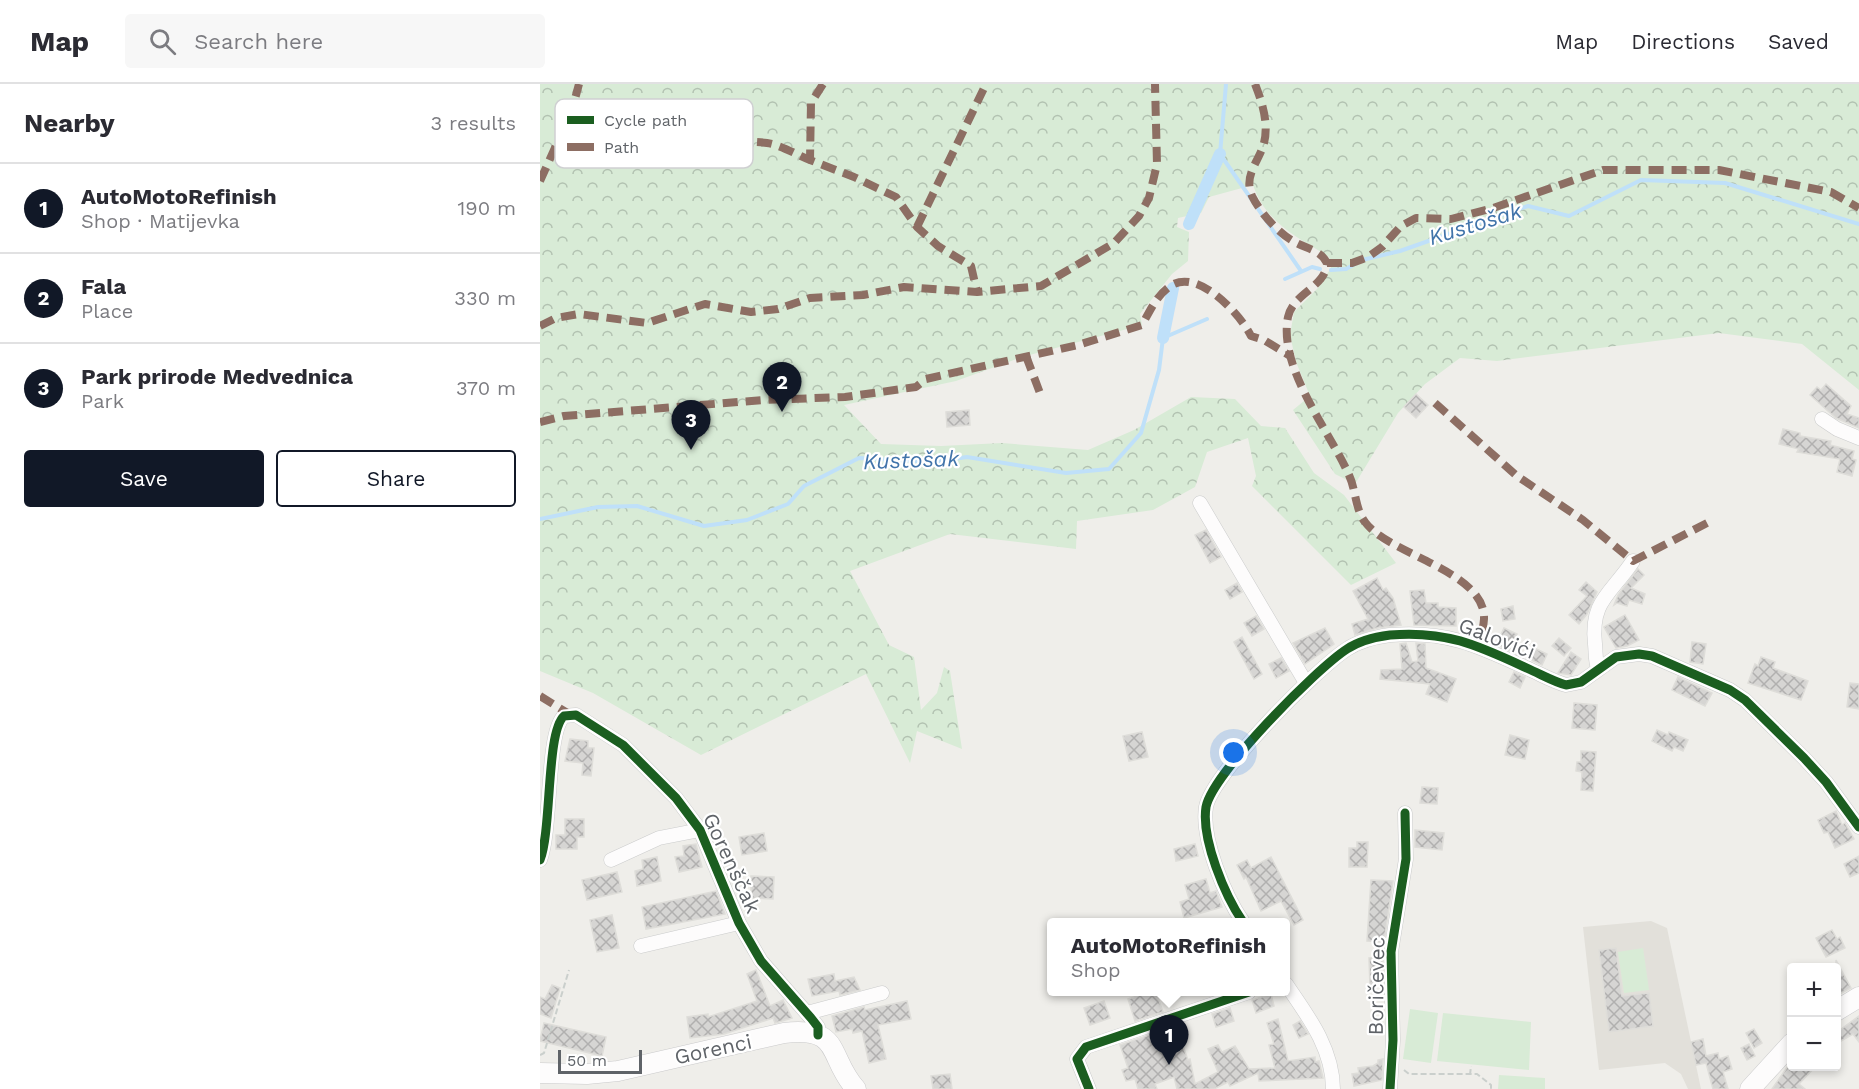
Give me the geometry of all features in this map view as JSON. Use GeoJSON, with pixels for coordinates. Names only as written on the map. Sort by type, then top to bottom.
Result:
{"type":"FeatureCollection","features":[{"type":"Feature","properties":{"kind":"street"},"geometry":{"type":"LineString","coordinates":[[1822,419],[1837,429],[1859,438]]}},
{"type":"Feature","properties":{"kind":"street"},"geometry":{"type":"LineString","coordinates":[[1200,503],[1306,683]]}},
{"type":"Feature","properties":{"kind":"street"},"geometry":{"type":"LineString","coordinates":[[1598,668],[1593,629],[1594,616],[1613,585],[1634,561]]}},
{"type":"Feature","properties":{"kind":"street","name":"Galovići"},"geometry":{"type":"LineString","coordinates":[[1241,918],[1221,882],[1206,822],[1208,802],[1219,782],[1263,727],[1306,683],[1347,649],[1388,635],[1432,635],[1463,640],[1566,685],[1581,682],[1616,657],[1646,655],[1730,690],[1745,700],[1810,764],[1859,827]]}},
{"type":"Feature","properties":{"kind":"street","name":"Gorenščak"},"geometry":{"type":"LineString","coordinates":[[540,860],[549,811],[554,735],[559,720],[569,714],[576,715],[631,751],[676,798],[700,830],[740,923],[766,968],[818,1027],[818,1035]]}},
{"type":"Feature","properties":{"kind":"street","name":"Boričevec"},"geometry":{"type":"LineString","coordinates":[[1390,1089],[1394,1040],[1391,952],[1406,859],[1405,813]]}},
{"type":"Feature","properties":{"kind":"street","name":"Gorenščak"},"geometry":{"type":"LineString","coordinates":[[611,860],[659,838],[676,837],[700,830]]}},
{"type":"Feature","properties":{"kind":"street","name":"Gorenščak"},"geometry":{"type":"LineString","coordinates":[[641,946],[740,923]]}},
{"type":"Feature","properties":{"kind":"street"},"geometry":{"type":"LineString","coordinates":[[1290,991],[1326,1050],[1332,1066],[1334,1089]]}},
{"type":"Feature","properties":{"kind":"street"},"geometry":{"type":"LineString","coordinates":[[807,1013],[882,993]]}},
{"type":"Feature","properties":{"kind":"street"},"geometry":{"type":"LineString","coordinates":[[1089,1089],[1077,1059],[1086,1047],[1237,996]]}},
{"type":"Feature","properties":{"kind":"street"},"geometry":{"type":"LineString","coordinates":[[1841,1008],[1859,997]]}},
{"type":"Feature","properties":{"kind":"street","name":"Gorenci"},"geometry":{"type":"LineString","coordinates":[[540,1073],[587,1074],[618,1071],[784,1033],[809,1032],[818,1035]]}},
{"type":"Feature","properties":{"kind":"street"},"geometry":{"type":"LineString","coordinates":[[818,1035],[832,1047],[856,1089]]}},
{"type":"Feature","properties":{"kind":"street"},"geometry":{"type":"LineString","coordinates":[[1750,1089],[1787,1047]]}},
{"type":"Feature","properties":{"kind":"path"},"geometry":{"type":"LineString","coordinates":[[540,1055],[544,1053],[569,970]]}},
{"type":"Feature","properties":{"kind":"path"},"geometry":{"type":"LineString","coordinates":[[1403,1064],[1405,1072],[1409,1074],[1477,1074],[1491,1085],[1491,1089]]}},
{"type":"Feature","properties":{"kind":"path"},"geometry":{"type":"LineString","coordinates":[[1470,1075],[1471,1066]]}},
{"type":"Feature","properties":{"kind":"shaded area"},"geometry":{"type":"Polygon","coordinates":[[[1651,921],[1667,928],[1701,1089],[1688,1089],[1681,1074],[1665,1063],[1599,1070],[1583,927],[1651,921]]]}},
{"type":"Feature","properties":{"kind":"green space"},"geometry":{"type":"Polygon","coordinates":[[[540,84],[1859,84],[1859,390],[1802,344],[1719,333],[1497,361],[1460,358],[1425,384],[1398,413],[1355,484],[1335,474],[1293,410],[1310,396],[1296,362],[1290,335],[1294,312],[1318,288],[1331,268],[1329,257],[1274,219],[1253,185],[1209,197],[1201,213],[1178,218],[1177,227],[1189,232],[1188,261],[1172,274],[1140,314],[1142,325],[1022,357],[956,381],[844,405],[881,444],[941,446],[1002,443],[1088,450],[1134,430],[1191,397],[1235,399],[1261,426],[1285,428],[1314,473],[1344,495],[1396,563],[1351,585],[1252,486],[1256,476],[1248,438],[1207,452],[1195,487],[1153,510],[1077,521],[1076,549],[950,534],[850,571],[889,645],[914,657],[921,710],[937,693],[944,667],[950,671],[962,749],[917,731],[910,763],[866,674],[701,755],[593,693],[540,671],[540,84]]]}},
{"type":"Feature","properties":{"kind":"green space"},"geometry":{"type":"Polygon","coordinates":[[[1643,948],[1649,990],[1624,993],[1618,952],[1643,948]]]}},
{"type":"Feature","properties":{"kind":"green space"},"geometry":{"type":"Polygon","coordinates":[[[1410,1009],[1438,1013],[1431,1063],[1403,1059],[1410,1009]]]}},
{"type":"Feature","properties":{"kind":"green space"},"geometry":{"type":"Polygon","coordinates":[[[1443,1013],[1531,1022],[1529,1070],[1437,1061],[1443,1013]]]}},
{"type":"Feature","properties":{"kind":"green space"},"geometry":{"type":"Polygon","coordinates":[[[1499,1075],[1545,1078],[1545,1089],[1498,1089],[1499,1075]]]}},
{"type":"Feature","properties":{"kind":"building"},"geometry":{"type":"Polygon","coordinates":[[[1826,384],[1851,406],[1847,414],[1859,418],[1859,428],[1836,418],[1810,395],[1817,387],[1821,390],[1826,384]]]}},
{"type":"Feature","properties":{"kind":"building"},"geometry":{"type":"Polygon","coordinates":[[[1416,394],[1428,405],[1416,418],[1404,407],[1416,394]]]}},
{"type":"Feature","properties":{"kind":"building"},"geometry":{"type":"Polygon","coordinates":[[[969,410],[970,425],[947,427],[946,412],[969,410]]]}},
{"type":"Feature","properties":{"kind":"building"},"geometry":{"type":"Polygon","coordinates":[[[1783,429],[1800,433],[1800,436],[1831,441],[1830,445],[1854,451],[1852,459],[1856,460],[1852,476],[1837,472],[1840,459],[1797,452],[1799,449],[1779,444],[1783,429]]]}},
{"type":"Feature","properties":{"kind":"building"},"geometry":{"type":"Polygon","coordinates":[[[1206,530],[1221,557],[1210,563],[1195,535],[1206,530]]]}},
{"type":"Feature","properties":{"kind":"building"},"geometry":{"type":"Polygon","coordinates":[[[1638,569],[1644,575],[1631,588],[1645,594],[1642,604],[1629,600],[1627,606],[1617,603],[1614,605],[1618,595],[1638,569]]]}},
{"type":"Feature","properties":{"kind":"building"},"geometry":{"type":"Polygon","coordinates":[[[1377,578],[1383,590],[1386,588],[1393,598],[1401,625],[1377,628],[1355,635],[1352,624],[1368,619],[1353,591],[1377,578]]]}},
{"type":"Feature","properties":{"kind":"building"},"geometry":{"type":"Polygon","coordinates":[[[1586,582],[1597,592],[1587,614],[1579,624],[1569,615],[1587,596],[1579,590],[1586,582]]]}},
{"type":"Feature","properties":{"kind":"building"},"geometry":{"type":"Polygon","coordinates":[[[1237,583],[1242,592],[1230,599],[1225,590],[1237,583]]]}},
{"type":"Feature","properties":{"kind":"building"},"geometry":{"type":"Polygon","coordinates":[[[1424,590],[1426,603],[1438,603],[1438,607],[1456,608],[1456,626],[1414,625],[1410,591],[1424,590]]]}},
{"type":"Feature","properties":{"kind":"building"},"geometry":{"type":"Polygon","coordinates":[[[1513,606],[1515,619],[1503,621],[1501,609],[1513,606]]]}},
{"type":"Feature","properties":{"kind":"building"},"geometry":{"type":"Polygon","coordinates":[[[1625,615],[1639,640],[1616,648],[1604,627],[1625,615]]]}},
{"type":"Feature","properties":{"kind":"building"},"geometry":{"type":"Polygon","coordinates":[[[1256,616],[1264,629],[1252,636],[1244,623],[1256,616]]]}},
{"type":"Feature","properties":{"kind":"building"},"geometry":{"type":"Polygon","coordinates":[[[1325,628],[1334,644],[1305,664],[1293,643],[1325,628]]]}},
{"type":"Feature","properties":{"kind":"building"},"geometry":{"type":"Polygon","coordinates":[[[1504,628],[1517,634],[1509,650],[1500,646],[1501,643],[1498,641],[1504,628]]]}},
{"type":"Feature","properties":{"kind":"building"},"geometry":{"type":"Polygon","coordinates":[[[1242,637],[1262,674],[1254,679],[1234,642],[1242,637]]]}},
{"type":"Feature","properties":{"kind":"building"},"geometry":{"type":"Polygon","coordinates":[[[1559,638],[1571,648],[1564,656],[1552,646],[1559,638]]]}},
{"type":"Feature","properties":{"kind":"building"},"geometry":{"type":"Polygon","coordinates":[[[1692,642],[1706,644],[1703,664],[1690,662],[1692,642]]]}},
{"type":"Feature","properties":{"kind":"building"},"geometry":{"type":"Polygon","coordinates":[[[1406,643],[1412,662],[1418,661],[1416,643],[1425,644],[1426,668],[1456,679],[1447,702],[1426,694],[1430,684],[1380,679],[1381,670],[1402,669],[1400,644],[1406,643]]]}},
{"type":"Feature","properties":{"kind":"building"},"geometry":{"type":"Polygon","coordinates":[[[1532,647],[1547,654],[1542,665],[1527,658],[1532,647]]]}},
{"type":"Feature","properties":{"kind":"building"},"geometry":{"type":"Polygon","coordinates":[[[1571,652],[1581,659],[1571,675],[1558,673],[1571,652]]]}},
{"type":"Feature","properties":{"kind":"building"},"geometry":{"type":"Polygon","coordinates":[[[1761,657],[1775,662],[1773,668],[1808,681],[1801,700],[1748,683],[1755,664],[1758,666],[1761,657]]]}},
{"type":"Feature","properties":{"kind":"building"},"geometry":{"type":"Polygon","coordinates":[[[1281,658],[1289,671],[1276,678],[1269,664],[1281,658]]]}},
{"type":"Feature","properties":{"kind":"building"},"geometry":{"type":"Polygon","coordinates":[[[1514,672],[1525,677],[1520,688],[1509,682],[1514,672]]]}},
{"type":"Feature","properties":{"kind":"building"},"geometry":{"type":"Polygon","coordinates":[[[1678,677],[1712,693],[1705,706],[1672,690],[1678,677]]]}},
{"type":"Feature","properties":{"kind":"building"},"geometry":{"type":"Polygon","coordinates":[[[1850,683],[1859,684],[1859,709],[1847,707],[1850,683]]]}},
{"type":"Feature","properties":{"kind":"building"},"geometry":{"type":"Polygon","coordinates":[[[1574,703],[1597,705],[1595,730],[1572,728],[1574,703]]]}},
{"type":"Feature","properties":{"kind":"building"},"geometry":{"type":"Polygon","coordinates":[[[1657,730],[1688,740],[1683,751],[1674,747],[1672,751],[1652,741],[1657,730]]]}},
{"type":"Feature","properties":{"kind":"building"},"geometry":{"type":"Polygon","coordinates":[[[1142,732],[1148,757],[1129,761],[1123,736],[1142,732]]]}},
{"type":"Feature","properties":{"kind":"building"},"geometry":{"type":"Polygon","coordinates":[[[1510,735],[1529,740],[1525,759],[1505,755],[1510,735]]]}},
{"type":"Feature","properties":{"kind":"building"},"geometry":{"type":"Polygon","coordinates":[[[570,739],[588,741],[588,748],[594,748],[591,776],[582,775],[583,763],[565,761],[570,739]]]}},
{"type":"Feature","properties":{"kind":"building"},"geometry":{"type":"Polygon","coordinates":[[[1581,751],[1596,752],[1593,791],[1581,790],[1582,772],[1576,771],[1577,762],[1581,762],[1581,751]]]}},
{"type":"Feature","properties":{"kind":"building"},"geometry":{"type":"Polygon","coordinates":[[[1422,787],[1438,788],[1437,804],[1420,803],[1422,787]]]}},
{"type":"Feature","properties":{"kind":"building"},"geometry":{"type":"Polygon","coordinates":[[[1836,811],[1842,825],[1845,823],[1854,839],[1835,848],[1828,832],[1824,833],[1818,820],[1836,811]]]}},
{"type":"Feature","properties":{"kind":"building"},"geometry":{"type":"Polygon","coordinates":[[[565,819],[584,819],[584,837],[577,837],[577,849],[556,849],[556,835],[565,835],[565,819]]]}},
{"type":"Feature","properties":{"kind":"building"},"geometry":{"type":"Polygon","coordinates":[[[1415,830],[1444,833],[1442,850],[1415,847],[1415,830]]]}},
{"type":"Feature","properties":{"kind":"building"},"geometry":{"type":"Polygon","coordinates":[[[764,833],[767,851],[742,855],[739,837],[764,833]]]}},
{"type":"Feature","properties":{"kind":"building"},"geometry":{"type":"Polygon","coordinates":[[[1357,842],[1368,842],[1367,867],[1349,867],[1349,848],[1357,848],[1357,842]]]}},
{"type":"Feature","properties":{"kind":"building"},"geometry":{"type":"Polygon","coordinates":[[[696,844],[702,867],[679,872],[675,857],[684,856],[683,846],[696,844]]]}},
{"type":"Feature","properties":{"kind":"building"},"geometry":{"type":"Polygon","coordinates":[[[1195,844],[1198,856],[1176,861],[1174,849],[1195,844]]]}},
{"type":"Feature","properties":{"kind":"building"},"geometry":{"type":"Polygon","coordinates":[[[1859,856],[1859,873],[1850,877],[1844,864],[1859,856]]]}},
{"type":"Feature","properties":{"kind":"building"},"geometry":{"type":"Polygon","coordinates":[[[657,857],[661,881],[637,886],[635,871],[643,869],[642,860],[657,857]]]}},
{"type":"Feature","properties":{"kind":"building"},"geometry":{"type":"Polygon","coordinates":[[[1271,857],[1303,920],[1294,925],[1281,901],[1261,911],[1246,877],[1244,879],[1237,865],[1247,860],[1251,868],[1271,857]]]}},
{"type":"Feature","properties":{"kind":"building"},"geometry":{"type":"Polygon","coordinates":[[[617,872],[622,892],[587,900],[582,880],[617,872]]]}},
{"type":"Feature","properties":{"kind":"building"},"geometry":{"type":"Polygon","coordinates":[[[751,876],[774,877],[773,899],[751,898],[751,876]]]}},
{"type":"Feature","properties":{"kind":"building"},"geometry":{"type":"Polygon","coordinates":[[[1206,879],[1210,893],[1216,891],[1222,907],[1184,918],[1180,902],[1189,899],[1185,885],[1206,879]]]}},
{"type":"Feature","properties":{"kind":"building"},"geometry":{"type":"Polygon","coordinates":[[[1371,880],[1393,881],[1384,942],[1367,941],[1371,880]]]}},
{"type":"Feature","properties":{"kind":"building"},"geometry":{"type":"Polygon","coordinates":[[[716,891],[725,914],[646,929],[642,907],[716,891]]]}},
{"type":"Feature","properties":{"kind":"building"},"geometry":{"type":"Polygon","coordinates":[[[612,915],[619,948],[597,952],[590,920],[612,915]]]}},
{"type":"Feature","properties":{"kind":"building"},"geometry":{"type":"Polygon","coordinates":[[[1832,930],[1837,939],[1840,937],[1845,948],[1826,957],[1816,938],[1832,930]]]}},
{"type":"Feature","properties":{"kind":"building"},"geometry":{"type":"Polygon","coordinates":[[[1616,948],[1622,996],[1649,993],[1653,1026],[1609,1032],[1599,950],[1616,948]]]}},
{"type":"Feature","properties":{"kind":"building"},"geometry":{"type":"Polygon","coordinates":[[[1382,957],[1383,986],[1370,987],[1369,958],[1382,957]]]}},
{"type":"Feature","properties":{"kind":"building"},"geometry":{"type":"Polygon","coordinates":[[[1841,969],[1851,988],[1841,993],[1841,969]]]}},
{"type":"Feature","properties":{"kind":"building"},"geometry":{"type":"Polygon","coordinates":[[[756,970],[770,1006],[783,1000],[792,1018],[775,1023],[773,1018],[724,1034],[690,1038],[687,1017],[708,1014],[708,1017],[757,1001],[747,974],[756,970]]]}},
{"type":"Feature","properties":{"kind":"building"},"geometry":{"type":"Polygon","coordinates":[[[834,974],[835,981],[854,977],[860,990],[840,995],[839,991],[812,996],[808,979],[834,974]]]}},
{"type":"Feature","properties":{"kind":"building"},"geometry":{"type":"Polygon","coordinates":[[[552,985],[560,988],[551,1018],[540,1014],[540,997],[545,999],[552,985]]]}},
{"type":"Feature","properties":{"kind":"building"},"geometry":{"type":"Polygon","coordinates":[[[1137,996],[1157,996],[1163,1012],[1135,1021],[1128,999],[1137,996]]]}},
{"type":"Feature","properties":{"kind":"building"},"geometry":{"type":"Polygon","coordinates":[[[1272,996],[1274,1006],[1256,1013],[1252,1000],[1272,996]]]}},
{"type":"Feature","properties":{"kind":"building"},"geometry":{"type":"Polygon","coordinates":[[[907,1001],[911,1019],[878,1025],[886,1059],[869,1063],[862,1031],[853,1033],[852,1029],[836,1032],[832,1016],[864,1007],[865,1010],[907,1001]]]}},
{"type":"Feature","properties":{"kind":"building"},"geometry":{"type":"Polygon","coordinates":[[[1104,1001],[1110,1018],[1090,1025],[1084,1008],[1104,1001]]]}},
{"type":"Feature","properties":{"kind":"building"},"geometry":{"type":"Polygon","coordinates":[[[1230,1008],[1234,1021],[1216,1027],[1212,1014],[1230,1008]]]}},
{"type":"Feature","properties":{"kind":"building"},"geometry":{"type":"Polygon","coordinates":[[[1859,1016],[1859,1042],[1853,1034],[1841,1041],[1841,1029],[1859,1016]]]}},
{"type":"Feature","properties":{"kind":"building"},"geometry":{"type":"Polygon","coordinates":[[[1278,1019],[1288,1061],[1315,1057],[1315,1062],[1319,1061],[1323,1078],[1259,1081],[1258,1073],[1230,1086],[1228,1082],[1214,1089],[1177,1089],[1174,1077],[1155,1084],[1157,1089],[1138,1089],[1135,1079],[1126,1081],[1122,1070],[1128,1068],[1120,1045],[1176,1026],[1188,1060],[1190,1059],[1195,1084],[1218,1072],[1208,1049],[1218,1045],[1222,1052],[1235,1046],[1249,1069],[1275,1068],[1269,1045],[1274,1044],[1267,1023],[1278,1019]]]}},
{"type":"Feature","properties":{"kind":"building"},"geometry":{"type":"Polygon","coordinates":[[[1300,1021],[1308,1034],[1299,1038],[1293,1025],[1300,1021]]]}},
{"type":"Feature","properties":{"kind":"building"},"geometry":{"type":"Polygon","coordinates":[[[544,1023],[606,1037],[602,1056],[540,1041],[544,1023]]]}},
{"type":"Feature","properties":{"kind":"building"},"geometry":{"type":"Polygon","coordinates":[[[1754,1029],[1762,1043],[1754,1048],[1746,1033],[1754,1029]]]}},
{"type":"Feature","properties":{"kind":"building"},"geometry":{"type":"Polygon","coordinates":[[[1703,1039],[1706,1056],[1718,1053],[1719,1059],[1728,1056],[1732,1069],[1723,1072],[1728,1089],[1713,1089],[1706,1063],[1696,1065],[1691,1042],[1703,1039]]]}},
{"type":"Feature","properties":{"kind":"building"},"geometry":{"type":"Polygon","coordinates":[[[1749,1044],[1755,1056],[1747,1060],[1741,1048],[1749,1044]]]}},
{"type":"Feature","properties":{"kind":"building"},"geometry":{"type":"Polygon","coordinates":[[[1383,1059],[1382,1080],[1354,1086],[1352,1074],[1359,1073],[1358,1068],[1373,1066],[1378,1063],[1378,1060],[1383,1059]]]}},
{"type":"Feature","properties":{"kind":"building"},"geometry":{"type":"Polygon","coordinates":[[[1787,1067],[1787,1071],[1811,1071],[1799,1084],[1805,1089],[1772,1089],[1787,1067]]]}},
{"type":"Feature","properties":{"kind":"building"},"geometry":{"type":"Polygon","coordinates":[[[950,1074],[952,1089],[933,1089],[931,1076],[950,1074]]]}},
{"type":"Feature","properties":{"kind":"waterway"},"geometry":{"type":"LineString","coordinates":[[1226,84],[1220,154],[1301,271]]}},
{"type":"Feature","properties":{"kind":"waterway"},"geometry":{"type":"LineString","coordinates":[[1189,224],[1220,154]]}},
{"type":"Feature","properties":{"kind":"waterway","name":"Kustošak"},"geometry":{"type":"LineString","coordinates":[[1331,270],[1346,269],[1362,260],[1400,251],[1528,206],[1569,216],[1641,180],[1725,183],[1859,224]]}},
{"type":"Feature","properties":{"kind":"waterway","name":"Kustošak"},"geometry":{"type":"LineString","coordinates":[[1285,279],[1312,267],[1320,269]]}},
{"type":"Feature","properties":{"kind":"waterway"},"geometry":{"type":"LineString","coordinates":[[1163,338],[1173,288]]}},
{"type":"Feature","properties":{"kind":"waterway","name":"Kustošak"},"geometry":{"type":"LineString","coordinates":[[540,519],[598,507],[637,506],[704,526],[747,520],[788,504],[804,486],[859,458],[934,462],[967,457],[1066,473],[1109,469],[1141,433],[1159,370],[1163,338],[1207,319]]}},
{"type":"Feature","properties":{"kind":"marked path"},"geometry":{"type":"LineString","coordinates":[[575,99],[579,84]]}},
{"type":"Feature","properties":{"kind":"marked path"},"geometry":{"type":"LineString","coordinates":[[823,84],[811,103],[810,160],[896,197],[917,227],[938,246],[971,266],[977,292]]}},
{"type":"Feature","properties":{"kind":"marked path"},"geometry":{"type":"LineString","coordinates":[[917,227],[986,84]]}},
{"type":"Feature","properties":{"kind":"marked path"},"geometry":{"type":"LineString","coordinates":[[540,326],[556,318],[579,314],[647,323],[705,304],[751,312],[778,309],[810,298],[863,295],[904,287],[977,292],[1041,286],[1114,243],[1139,216],[1149,198],[1157,164],[1155,84]]}},
{"type":"Feature","properties":{"kind":"marked path"},"geometry":{"type":"LineString","coordinates":[[1255,84],[1266,128],[1262,150],[1249,182],[1252,196],[1275,227],[1293,241],[1317,252],[1327,263],[1321,278],[1296,302],[1288,317],[1287,337],[1290,357],[1298,378],[1349,475],[1359,511],[1365,522],[1377,534],[1454,576],[1470,588],[1480,602],[1484,622],[1476,645]]}},
{"type":"Feature","properties":{"kind":"marked path"},"geometry":{"type":"LineString","coordinates":[[753,142],[772,144],[810,160]]}},
{"type":"Feature","properties":{"kind":"marked path"},"geometry":{"type":"LineString","coordinates":[[540,181],[555,148]]}},
{"type":"Feature","properties":{"kind":"marked path"},"geometry":{"type":"LineString","coordinates":[[1327,263],[1352,263],[1368,257],[1382,247],[1401,226],[1416,218],[1451,219],[1493,208],[1603,170],[1719,170],[1831,192],[1859,208]]}},
{"type":"Feature","properties":{"kind":"marked path"},"geometry":{"type":"LineString","coordinates":[[540,422],[564,416],[763,400],[845,397],[916,387],[926,379],[1078,345],[1142,325],[1162,293],[1172,285],[1183,282],[1194,283],[1218,297],[1229,306],[1251,336],[1264,340],[1292,357]]}},
{"type":"Feature","properties":{"kind":"marked path"},"geometry":{"type":"LineString","coordinates":[[1026,356],[1040,393]]}},
{"type":"Feature","properties":{"kind":"marked path"},"geometry":{"type":"LineString","coordinates":[[1435,403],[1517,476],[1583,520],[1633,561],[1711,521]]}},
{"type":"Feature","properties":{"kind":"marked path"},"geometry":{"type":"LineString","coordinates":[[540,696],[569,714]]}},
{"type":"Feature","properties":{"kind":"cycle path"},"geometry":{"type":"LineString","coordinates":[[1240,918],[1222,883],[1207,835],[1206,807],[1213,792],[1226,771],[1267,723],[1332,660],[1352,646],[1390,635],[1430,635],[1464,642],[1566,685],[1581,682],[1616,657],[1639,654],[1652,656],[1730,690],[1745,700],[1826,782],[1859,827]]}},
{"type":"Feature","properties":{"kind":"cycle path"},"geometry":{"type":"LineString","coordinates":[[540,860],[544,846],[554,741],[558,726],[564,716],[576,715],[623,745],[676,798],[700,830],[739,923],[761,961],[818,1027],[818,1035]]}},
{"type":"Feature","properties":{"kind":"cycle path"},"geometry":{"type":"LineString","coordinates":[[1390,1089],[1393,1040],[1391,952],[1406,859],[1405,813]]}},
{"type":"Feature","properties":{"kind":"cycle path"},"geometry":{"type":"LineString","coordinates":[[1089,1089],[1077,1059],[1086,1047],[1237,996]]}},
{"type":"Feature","properties":{"kind":"place","name":"Fala"},"geometry":{"type":"Point","coordinates":[782,412]}},
{"type":"Feature","properties":{"kind":"place","name":"Park prirode Medvednica"},"geometry":{"type":"Point","coordinates":[691,450]}},
{"type":"Feature","properties":{"kind":"place","name":"AutoMotoRefinish"},"geometry":{"type":"Point","coordinates":[1169,1065]}}]}
